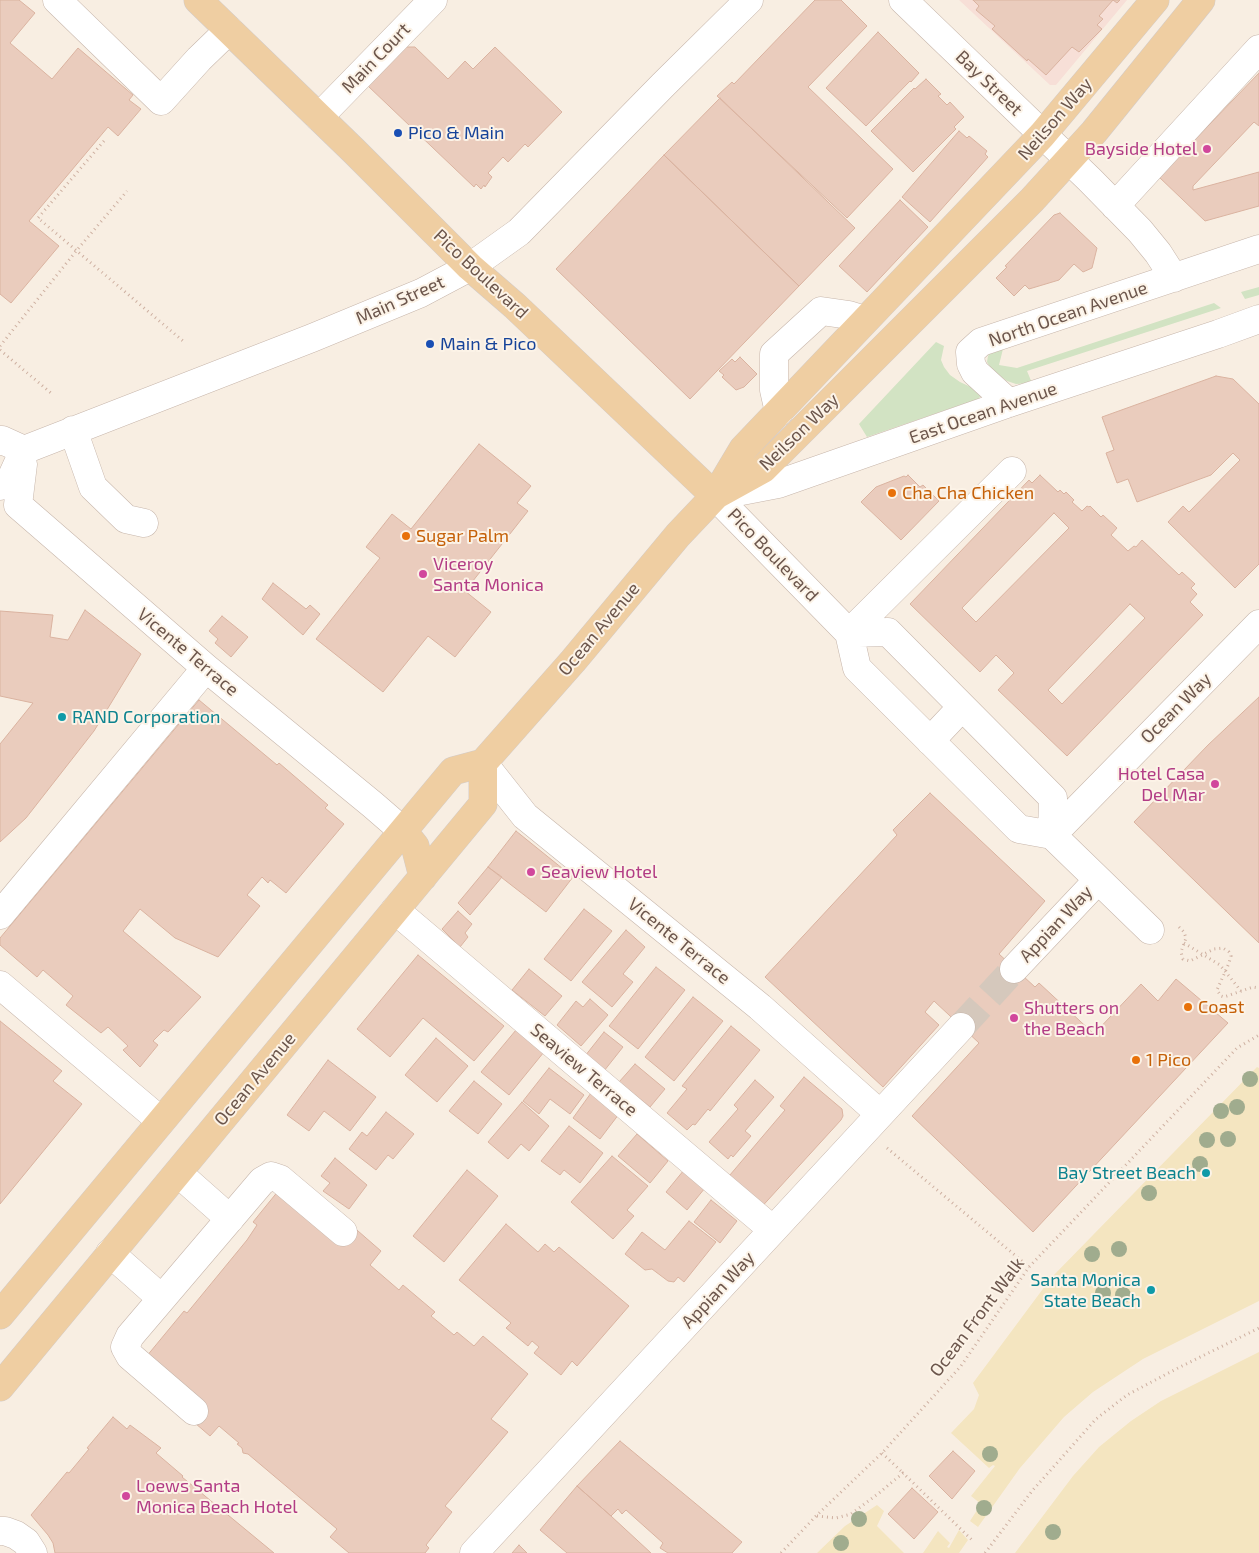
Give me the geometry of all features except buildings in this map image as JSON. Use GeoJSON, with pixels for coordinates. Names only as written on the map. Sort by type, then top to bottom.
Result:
{"type":"FeatureCollection","features":[{"type":"Feature","properties":{"kind":"main road","name":"Pico Boulevard"},"geometry":{"type":"LineString","coordinates":[[198,0],[470,267],[515,306],[715,496]]}},
{"type":"Feature","properties":{"kind":"main road","name":"Neilson Way"},"geometry":{"type":"LineString","coordinates":[[715,496],[743,449],[1042,135],[1155,0]]}},
{"type":"Feature","properties":{"kind":"main road","name":"Neilson Way"},"geometry":{"type":"LineString","coordinates":[[715,496],[763,469],[1032,200],[1094,132],[1201,0]]}},
{"type":"Feature","properties":{"kind":"main road","name":"Ocean Avenue"},"geometry":{"type":"LineString","coordinates":[[0,1387],[483,804],[483,763],[573,661],[678,535],[715,496]]}},
{"type":"Feature","properties":{"kind":"main road"},"geometry":{"type":"LineString","coordinates":[[0,1315],[453,771],[483,763]]}},
{"type":"Feature","properties":{"kind":"main road"},"geometry":{"type":"LineString","coordinates":[[403,831],[415,846],[423,877]]}},
{"type":"Feature","properties":{"kind":"street"},"geometry":{"type":"LineString","coordinates":[[57,0],[161,101],[199,59],[229,30]]}},
{"type":"Feature","properties":{"kind":"street","name":"Main Court"},"geometry":{"type":"LineString","coordinates":[[319,117],[432,0]]}},
{"type":"Feature","properties":{"kind":"street","name":"Main Street"},"geometry":{"type":"LineString","coordinates":[[12,446],[72,430],[312,338],[421,293],[470,267],[520,232],[749,0]]}},
{"type":"Feature","properties":{"kind":"street","name":"Bay Street"},"geometry":{"type":"LineString","coordinates":[[903,0],[1140,231],[1158,253],[1174,278]]}},
{"type":"Feature","properties":{"kind":"street"},"geometry":{"type":"LineString","coordinates":[[1115,206],[1259,49]]}},
{"type":"Feature","properties":{"kind":"street"},"geometry":{"type":"LineString","coordinates":[[1174,278],[1259,249]]}},
{"type":"Feature","properties":{"kind":"street","name":"North Ocean Avenue"},"geometry":{"type":"LineString","coordinates":[[1009,403],[974,372],[970,352],[982,342],[1174,278]]}},
{"type":"Feature","properties":{"kind":"street"},"geometry":{"type":"LineString","coordinates":[[779,412],[774,390],[774,354],[821,311],[849,315],[865,320]]}},
{"type":"Feature","properties":{"kind":"street","name":"East Ocean Avenue"},"geometry":{"type":"LineString","coordinates":[[715,496],[778,484],[1009,403],[1256,327]]}},
{"type":"Feature","properties":{"kind":"street"},"geometry":{"type":"LineString","coordinates":[[72,430],[93,487],[126,519],[144,523]]}},
{"type":"Feature","properties":{"kind":"street"},"geometry":{"type":"LineString","coordinates":[[0,486],[9,483],[12,446]]}},
{"type":"Feature","properties":{"kind":"street","name":"Vicente Terrace"},"geometry":{"type":"LineString","coordinates":[[12,446],[18,505],[206,668],[403,831]]}},
{"type":"Feature","properties":{"kind":"street"},"geometry":{"type":"LineString","coordinates":[[849,633],[1012,471]]}},
{"type":"Feature","properties":{"kind":"street","name":"Pico Boulevard"},"geometry":{"type":"LineString","coordinates":[[715,496],[849,633]]}},
{"type":"Feature","properties":{"kind":"street","name":"Ocean Way"},"geometry":{"type":"LineString","coordinates":[[1052,835],[1259,624]]}},
{"type":"Feature","properties":{"kind":"street"},"geometry":{"type":"LineString","coordinates":[[849,633],[888,632],[1053,798],[1052,835]]}},
{"type":"Feature","properties":{"kind":"street"},"geometry":{"type":"LineString","coordinates":[[849,633],[857,668],[1019,829],[1052,835],[1150,930]]}},
{"type":"Feature","properties":{"kind":"street"},"geometry":{"type":"LineString","coordinates":[[0,915],[206,668]]}},
{"type":"Feature","properties":{"kind":"street"},"geometry":{"type":"LineString","coordinates":[[930,741],[962,708]]}},
{"type":"Feature","properties":{"kind":"street","name":"Vicente Terrace"},"geometry":{"type":"LineString","coordinates":[[483,763],[525,816],[760,1008],[880,1114]]}},
{"type":"Feature","properties":{"kind":"street","name":"Appian Way"},"geometry":{"type":"LineString","coordinates":[[1014,969],[1098,880]]}},
{"type":"Feature","properties":{"kind":"street","name":"Seaview Terrace"},"geometry":{"type":"LineString","coordinates":[[395,910],[773,1230]]}},
{"type":"Feature","properties":{"kind":"street"},"geometry":{"type":"LineString","coordinates":[[0,985],[161,1121]]}},
{"type":"Feature","properties":{"kind":"street","name":"Appian Way"},"geometry":{"type":"LineString","coordinates":[[474,1553],[961,1027]]}},
{"type":"Feature","properties":{"kind":"street"},"geometry":{"type":"LineString","coordinates":[[178,1173],[230,1219]]}},
{"type":"Feature","properties":{"kind":"street"},"geometry":{"type":"LineString","coordinates":[[194,1411],[130,1356],[125,1347],[130,1336],[161,1298],[262,1182],[270,1176],[280,1179],[343,1232]]}},
{"type":"Feature","properties":{"kind":"street"},"geometry":{"type":"LineString","coordinates":[[110,1253],[161,1298]]}},
{"type":"Feature","properties":{"kind":"street"},"geometry":{"type":"LineString","coordinates":[[0,1530],[16,1535],[26,1542],[33,1553]]}},
{"type":"Feature","properties":{"kind":"path"},"geometry":{"type":"LineString","coordinates":[[104,141],[38,218],[183,341]]}},
{"type":"Feature","properties":{"kind":"path"},"geometry":{"type":"LineString","coordinates":[[0,346],[127,191]]}},
{"type":"Feature","properties":{"kind":"path"},"geometry":{"type":"LineString","coordinates":[[0,350],[51,393]]}},
{"type":"Feature","properties":{"kind":"path"},"geometry":{"type":"LineString","coordinates":[[1150,930],[1174,926],[1180,927],[1186,938],[1181,952],[1183,959],[1190,961],[1214,949],[1223,948],[1228,951],[1231,956],[1218,986],[1218,993],[1224,997],[1253,987],[1259,988]]}},
{"type":"Feature","properties":{"kind":"path"},"geometry":{"type":"LineString","coordinates":[[1184,943],[1220,965],[1241,992]]}},
{"type":"Feature","properties":{"kind":"path","name":"Ocean Front Walk"},"geometry":{"type":"LineString","coordinates":[[782,1553],[816,1516],[882,1453],[961,1366],[1029,1267],[1237,1048],[1259,1035]]}},
{"type":"Feature","properties":{"kind":"path"},"geometry":{"type":"LineString","coordinates":[[887,1148],[1029,1267]]}},
{"type":"Feature","properties":{"kind":"path"},"geometry":{"type":"LineString","coordinates":[[985,1553],[1032,1491],[1096,1419],[1127,1395],[1259,1328]]}},
{"type":"Feature","properties":{"kind":"path"},"geometry":{"type":"LineString","coordinates":[[882,1453],[974,1542]]}},
{"type":"Feature","properties":{"kind":"path"},"geometry":{"type":"LineString","coordinates":[[816,1516],[836,1518],[851,1514],[903,1473]]}},
{"type":"Feature","properties":{"kind":"shaded area"},"geometry":{"type":"Polygon","coordinates":[[[959,0],[1127,0],[1056,85],[1050,85],[959,0]]]}},
{"type":"Feature","properties":{"kind":"green space"},"geometry":{"type":"Polygon","coordinates":[[[1259,287],[1259,295],[1245,299],[1241,292],[1259,287]]]}},
{"type":"Feature","properties":{"kind":"green space"},"geometry":{"type":"Polygon","coordinates":[[[1214,303],[1221,308],[1027,371],[1032,383],[1016,384],[1007,381],[992,370],[987,362],[992,350],[1003,349],[999,365],[1017,368],[1214,303]]]}},
{"type":"Feature","properties":{"kind":"green space"},"geometry":{"type":"Polygon","coordinates":[[[936,342],[944,346],[941,360],[950,375],[977,390],[981,396],[978,399],[867,437],[859,424],[936,342]]]}},
{"type":"Feature","properties":{"kind":"sand","name":"Bay Street Beach"},"geometry":{"type":"Polygon","coordinates":[[[1257,1067],[1259,1068],[1259,1301],[1143,1359],[1093,1392],[1064,1417],[1020,1468],[978,1527],[970,1521],[981,1504],[971,1496],[995,1466],[993,1465],[989,1468],[951,1433],[974,1409],[979,1395],[973,1383],[1051,1278],[1257,1067]]]}},
{"type":"Feature","properties":{"kind":"sand"},"geometry":{"type":"Polygon","coordinates":[[[1259,1352],[1259,1553],[1015,1553],[1073,1476],[1099,1447],[1131,1421],[1161,1401],[1259,1352]]]}},
{"type":"Feature","properties":{"kind":"sand"},"geometry":{"type":"Polygon","coordinates":[[[877,1505],[884,1511],[877,1526],[904,1553],[817,1553],[845,1526],[877,1505]]]}},
{"type":"Feature","properties":{"kind":"sand"},"geometry":{"type":"Polygon","coordinates":[[[959,1530],[968,1540],[959,1553],[923,1553],[938,1531],[950,1543],[947,1547],[949,1548],[959,1530]]]}},
{"type":"Feature","properties":{"kind":"tunnel"},"geometry":{"type":"LineString","coordinates":[[961,1027],[1014,969]]}},
{"type":"Feature","properties":{"kind":"place","name":"Pico & Main"},"geometry":{"type":"Point","coordinates":[398,133]}},
{"type":"Feature","properties":{"kind":"place","name":"Bayside Hotel"},"geometry":{"type":"Point","coordinates":[1207,149]}},
{"type":"Feature","properties":{"kind":"place","name":"Main & Pico"},"geometry":{"type":"Point","coordinates":[430,344]}},
{"type":"Feature","properties":{"kind":"place","name":"Cha Cha Chicken"},"geometry":{"type":"Point","coordinates":[892,493]}},
{"type":"Feature","properties":{"kind":"place","name":"Sugar Palm"},"geometry":{"type":"Point","coordinates":[406,536]}},
{"type":"Feature","properties":{"kind":"place","name":"Viceroy Santa Monica"},"geometry":{"type":"Point","coordinates":[423,574]}},
{"type":"Feature","properties":{"kind":"place","name":"RAND Corporation"},"geometry":{"type":"Point","coordinates":[62,717]}},
{"type":"Feature","properties":{"kind":"place","name":"Hotel Casa Del Mar"},"geometry":{"type":"Point","coordinates":[1215,784]}},
{"type":"Feature","properties":{"kind":"place","name":"Seaview Hotel"},"geometry":{"type":"Point","coordinates":[531,872]}},
{"type":"Feature","properties":{"kind":"place","name":"Coast"},"geometry":{"type":"Point","coordinates":[1188,1007]}},
{"type":"Feature","properties":{"kind":"place","name":"Shutters on the Beach"},"geometry":{"type":"Point","coordinates":[1014,1018]}},
{"type":"Feature","properties":{"kind":"place","name":"1 Pico"},"geometry":{"type":"Point","coordinates":[1136,1060]}},
{"type":"Feature","properties":{"kind":"place","name":"Bay Street Beach"},"geometry":{"type":"Point","coordinates":[1206,1173]}},
{"type":"Feature","properties":{"kind":"place","name":"Santa Monica State Beach"},"geometry":{"type":"Point","coordinates":[1151,1290]}},
{"type":"Feature","properties":{"kind":"place","name":"Loews Santa Monica Beach Hotel"},"geometry":{"type":"Point","coordinates":[126,1496]}}]}
